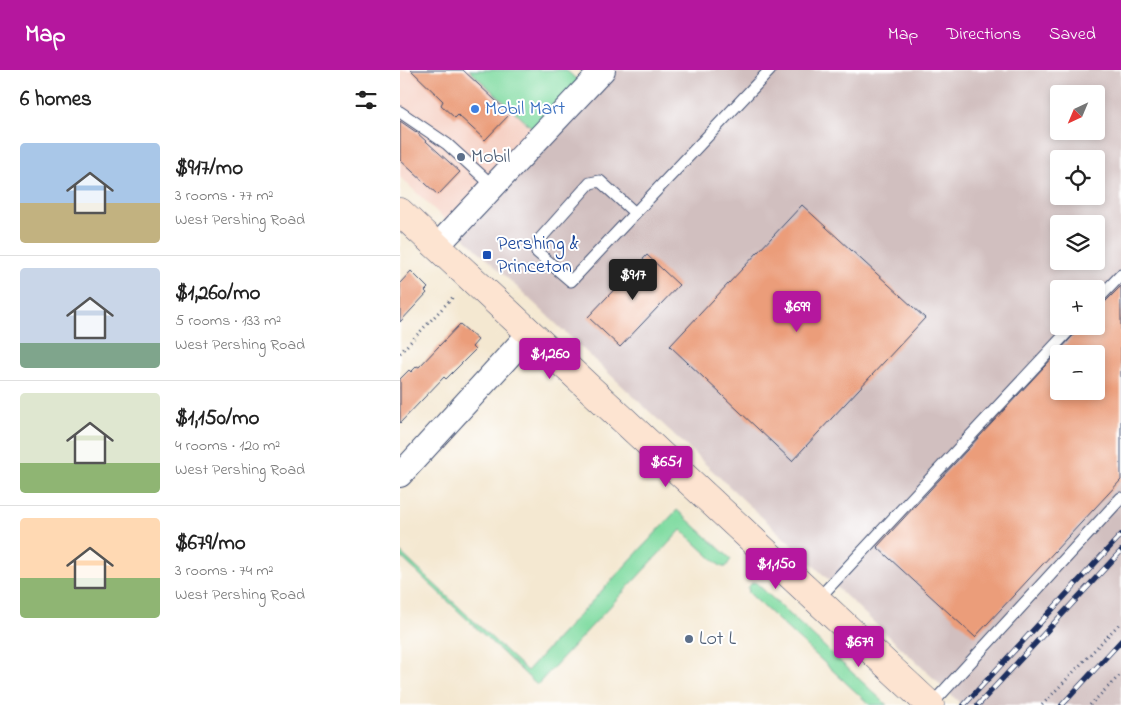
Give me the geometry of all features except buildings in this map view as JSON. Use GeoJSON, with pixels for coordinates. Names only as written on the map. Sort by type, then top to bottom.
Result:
{"type":"FeatureCollection","features":[{"type":"Feature","properties":{"kind":"main road"},"geometry":{"type":"LineString","coordinates":[[400,212],[930,705]]}},
{"type":"Feature","properties":{"kind":"street"},"geometry":{"type":"LineString","coordinates":[[437,246],[603,70]]}},
{"type":"Feature","properties":{"kind":"street"},"geometry":{"type":"LineString","coordinates":[[400,475],[530,333]]}},
{"type":"Feature","properties":{"kind":"lane"},"geometry":{"type":"LineString","coordinates":[[635,213],[600,181],[590,183],[539,240],[537,252],[571,281],[770,70]]}},
{"type":"Feature","properties":{"kind":"lane"},"geometry":{"type":"LineString","coordinates":[[400,112],[447,144],[493,186]]}},
{"type":"Feature","properties":{"kind":"lane"},"geometry":{"type":"LineString","coordinates":[[1105,292],[1121,275]]}},
{"type":"Feature","properties":{"kind":"lane"},"geometry":{"type":"LineString","coordinates":[[817,600],[1065,335]]}},
{"type":"Feature","properties":{"kind":"lane"},"geometry":{"type":"LineString","coordinates":[[930,705],[1121,498]]}},
{"type":"Feature","properties":{"kind":"path"},"geometry":{"type":"LineString","coordinates":[[400,353],[453,297]]}},
{"type":"Feature","properties":{"kind":"path"},"geometry":{"type":"LineString","coordinates":[[1042,705],[1121,622]]}},
{"type":"Feature","properties":{"kind":"path"},"geometry":{"type":"LineString","coordinates":[[1090,705],[1121,674]]}},
{"type":"Feature","properties":{"kind":"shaded area","name":"Mobil"},"geometry":{"type":"Polygon","coordinates":[[[401,70],[469,70],[541,136],[454,228],[400,177],[401,70]]]}},
{"type":"Feature","properties":{"kind":"shaded area"},"geometry":{"type":"Polygon","coordinates":[[[602,70],[1121,70],[1121,705],[962,705],[454,228],[602,70]]]}},
{"type":"Feature","properties":{"kind":"green space"},"geometry":{"type":"Polygon","coordinates":[[[469,70],[566,70],[586,88],[541,136],[469,70]]]}},
{"type":"Feature","properties":{"kind":"green space"},"geometry":{"type":"Polygon","coordinates":[[[677,510],[731,559],[726,567],[719,565],[681,530],[537,685],[400,556],[400,552],[527,671],[677,510]]]}},
{"type":"Feature","properties":{"kind":"green space"},"geometry":{"type":"Polygon","coordinates":[[[755,582],[887,705],[870,705],[749,593],[748,587],[755,582]]]}},
{"type":"Feature","properties":{"kind":"railway"},"geometry":{"type":"LineString","coordinates":[[964,705],[1121,535]]}},
{"type":"Feature","properties":{"kind":"railway"},"geometry":{"type":"LineString","coordinates":[[978,705],[1121,551]]}},
{"type":"Feature","properties":{"kind":"railway"},"geometry":{"type":"LineString","coordinates":[[1062,705],[1121,641]]}},
{"type":"Feature","properties":{"kind":"place","name":"Mobil Mart"},"geometry":{"type":"Point","coordinates":[475,109]}},
{"type":"Feature","properties":{"kind":"place","name":"Mobil"},"geometry":{"type":"Point","coordinates":[461,157]}},
{"type":"Feature","properties":{"kind":"place","name":"Pershing & Princeton"},"geometry":{"type":"Point","coordinates":[487,255]}},
{"type":"Feature","properties":{"kind":"place","name":"Lot L"},"geometry":{"type":"Point","coordinates":[689,639]}}]}
